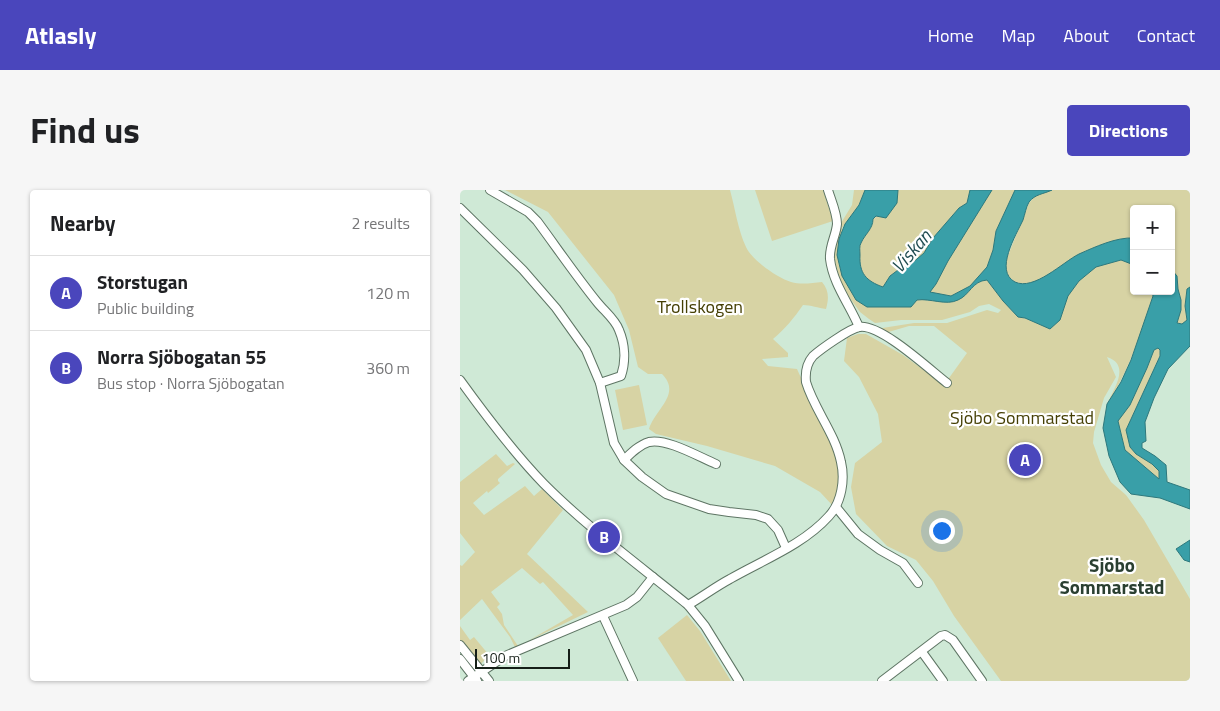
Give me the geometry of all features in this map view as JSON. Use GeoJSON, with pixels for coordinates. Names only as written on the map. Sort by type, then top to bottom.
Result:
{"type":"FeatureCollection","features":[{"type":"Feature","properties":{"kind":"street"},"geometry":{"type":"LineString","coordinates":[[490,190],[528,212],[537,221],[619,329],[624,345],[622,376],[600,383]]}},
{"type":"Feature","properties":{"kind":"street"},"geometry":{"type":"LineString","coordinates":[[828,190],[837,225],[832,240],[830,258],[835,278],[859,327]]}},
{"type":"Feature","properties":{"kind":"street"},"geometry":{"type":"LineString","coordinates":[[460,208],[523,270],[556,308],[586,350],[600,383],[614,443],[624,460],[642,478],[666,494],[709,509],[756,515],[768,519],[778,530],[786,548]]}},
{"type":"Feature","properties":{"kind":"street"},"geometry":{"type":"LineString","coordinates":[[688,605],[807,536],[830,516],[836,507],[843,479],[840,459],[808,391],[805,371],[809,360],[813,356],[859,327],[868,328],[901,346],[946,383]]}},
{"type":"Feature","properties":{"kind":"street"},"geometry":{"type":"LineString","coordinates":[[460,380],[491,423],[545,485],[598,532],[688,605],[705,626],[739,681]]}},
{"type":"Feature","properties":{"kind":"street"},"geometry":{"type":"LineString","coordinates":[[624,460],[643,445],[658,441],[716,464]]}},
{"type":"Feature","properties":{"kind":"street"},"geometry":{"type":"LineString","coordinates":[[836,507],[858,534],[880,550],[904,563],[918,582]]}},
{"type":"Feature","properties":{"kind":"street"},"geometry":{"type":"LineString","coordinates":[[460,659],[473,680],[505,656],[603,616],[632,602],[654,577]]}},
{"type":"Feature","properties":{"kind":"street"},"geometry":{"type":"LineString","coordinates":[[603,616],[633,681]]}},
{"type":"Feature","properties":{"kind":"street"},"geometry":{"type":"LineString","coordinates":[[882,681],[941,636],[946,635],[953,640],[982,681]]}},
{"type":"Feature","properties":{"kind":"street"},"geometry":{"type":"LineString","coordinates":[[460,645],[489,681]]}},
{"type":"Feature","properties":{"kind":"street"},"geometry":{"type":"LineString","coordinates":[[922,652],[943,681]]}},
{"type":"Feature","properties":{"kind":"green space","name":"Trollskogen"},"geometry":{"type":"Polygon","coordinates":[[[505,190],[730,190],[743,240],[749,252],[766,268],[785,280],[806,284],[822,282],[827,291],[826,309],[803,305],[773,339],[788,353],[788,357],[762,359],[768,366],[797,369],[840,464],[840,478],[833,506],[820,492],[775,466],[707,446],[656,434],[649,429],[668,395],[667,381],[662,374],[648,374],[638,367],[629,330],[614,295],[548,212],[505,190]]]}},
{"type":"Feature","properties":{"kind":"green space"},"geometry":{"type":"Polygon","coordinates":[[[755,190],[823,190],[833,221],[772,241],[755,190]]]}},
{"type":"Feature","properties":{"kind":"green space"},"geometry":{"type":"Polygon","coordinates":[[[854,190],[865,190],[859,205],[842,228],[856,300],[927,298],[940,302],[968,292],[980,280],[987,280],[1018,317],[1050,329],[1060,320],[1068,296],[1079,281],[1096,267],[1121,260],[1130,263],[1130,295],[1153,295],[1134,352],[1107,404],[1119,378],[1119,371],[1118,365],[1107,357],[1116,377],[1104,398],[1094,432],[1093,443],[1101,465],[1111,482],[1126,495],[1144,520],[1190,599],[1190,681],[1001,681],[954,616],[933,581],[916,560],[887,546],[856,514],[851,487],[855,463],[882,442],[878,414],[859,377],[844,361],[847,338],[858,334],[866,334],[903,355],[944,385],[967,353],[934,326],[909,326],[885,333],[876,329],[914,323],[947,323],[987,310],[998,313],[1001,310],[989,304],[942,320],[901,320],[875,323],[860,312],[841,286],[834,257],[838,228],[852,205],[854,190]]]}},
{"type":"Feature","properties":{"kind":"green space"},"geometry":{"type":"Polygon","coordinates":[[[898,190],[970,190],[967,203],[959,208],[933,238],[924,253],[911,264],[902,267],[890,276],[883,287],[868,279],[862,271],[860,246],[872,226],[873,219],[897,203],[898,190]]]}},
{"type":"Feature","properties":{"kind":"green space"},"geometry":{"type":"Polygon","coordinates":[[[992,190],[1015,190],[996,231],[993,250],[987,267],[970,286],[951,296],[929,292],[936,284],[992,190]]]}},
{"type":"Feature","properties":{"kind":"green space"},"geometry":{"type":"Polygon","coordinates":[[[1052,190],[1190,190],[1190,287],[1187,289],[1185,306],[1187,320],[1183,324],[1177,323],[1181,310],[1181,300],[1175,274],[1175,205],[1130,205],[1130,238],[1105,243],[1078,255],[1040,279],[1024,283],[1015,281],[1007,275],[1005,263],[1029,203],[1036,195],[1052,190]]]}},
{"type":"Feature","properties":{"kind":"green space"},"geometry":{"type":"Polygon","coordinates":[[[1160,349],[1160,355],[1126,430],[1130,447],[1136,454],[1159,471],[1159,479],[1125,450],[1118,420],[1130,405],[1154,350],[1160,349]]]}},
{"type":"Feature","properties":{"kind":"green space"},"geometry":{"type":"Polygon","coordinates":[[[639,385],[647,425],[623,430],[615,390],[639,385]]]}},
{"type":"Feature","properties":{"kind":"green space"},"geometry":{"type":"Polygon","coordinates":[[[496,454],[507,466],[515,464],[498,479],[500,483],[473,503],[484,515],[525,486],[534,496],[542,489],[563,510],[527,554],[588,612],[528,641],[573,615],[543,582],[540,584],[522,568],[491,592],[500,604],[497,607],[502,614],[504,625],[518,646],[515,647],[510,637],[482,599],[460,620],[460,565],[462,566],[475,552],[460,533],[460,482],[496,454]]]}},
{"type":"Feature","properties":{"kind":"green space"},"geometry":{"type":"Polygon","coordinates":[[[687,615],[700,631],[731,681],[686,681],[658,638],[687,615]]]}},
{"type":"Feature","properties":{"kind":"green space"},"geometry":{"type":"Polygon","coordinates":[[[460,626],[470,640],[474,637],[489,655],[481,664],[460,642],[460,626]]]}},
{"type":"Feature","properties":{"kind":"water"},"geometry":{"type":"Polygon","coordinates":[[[865,190],[898,190],[897,203],[886,218],[876,216],[873,219],[872,226],[860,246],[862,271],[868,279],[883,287],[890,276],[902,267],[911,264],[924,253],[933,238],[959,208],[967,203],[970,190],[992,190],[930,292],[951,296],[970,286],[987,267],[993,250],[996,231],[1015,190],[1052,190],[1031,199],[1008,252],[1006,270],[1009,277],[1015,282],[1031,283],[1079,254],[1120,239],[1130,238],[1130,263],[1121,260],[1096,267],[1079,281],[1068,296],[1060,320],[1050,329],[1025,318],[1018,317],[987,280],[974,285],[962,298],[953,302],[917,300],[911,307],[867,307],[856,300],[842,276],[837,255],[839,239],[845,224],[859,205],[865,190]]]}},
{"type":"Feature","properties":{"kind":"water"},"geometry":{"type":"Polygon","coordinates":[[[1175,274],[1181,300],[1181,310],[1177,323],[1182,324],[1187,320],[1185,306],[1187,289],[1190,287],[1190,346],[1168,369],[1154,398],[1145,422],[1146,441],[1142,443],[1142,448],[1166,465],[1167,482],[1190,490],[1190,509],[1160,498],[1131,494],[1120,482],[1109,456],[1103,428],[1107,404],[1121,382],[1131,360],[1153,296],[1175,295],[1175,274]],[[1158,348],[1154,350],[1130,405],[1118,421],[1125,450],[1159,479],[1159,471],[1136,454],[1130,447],[1126,430],[1160,356],[1158,348]]]}},
{"type":"Feature","properties":{"kind":"water"},"geometry":{"type":"Polygon","coordinates":[[[1190,540],[1190,562],[1184,560],[1176,549],[1190,540]]]}},
{"type":"Feature","properties":{"kind":"place","name":"Storstugan"},"geometry":{"type":"Point","coordinates":[1025,460]}},
{"type":"Feature","properties":{"kind":"place","name":"Norra Sjöbogatan 55"},"geometry":{"type":"Point","coordinates":[604,537]}},
{"type":"Feature","properties":{"kind":"district","name":"Sjöbo Sommarstad"},"geometry":{"type":"Point","coordinates":[1112,576]}},
{"type":"Feature","properties":{"kind":"water label","name":"Viskan"},"geometry":{"type":"Point","coordinates":[911,251]}}]}
